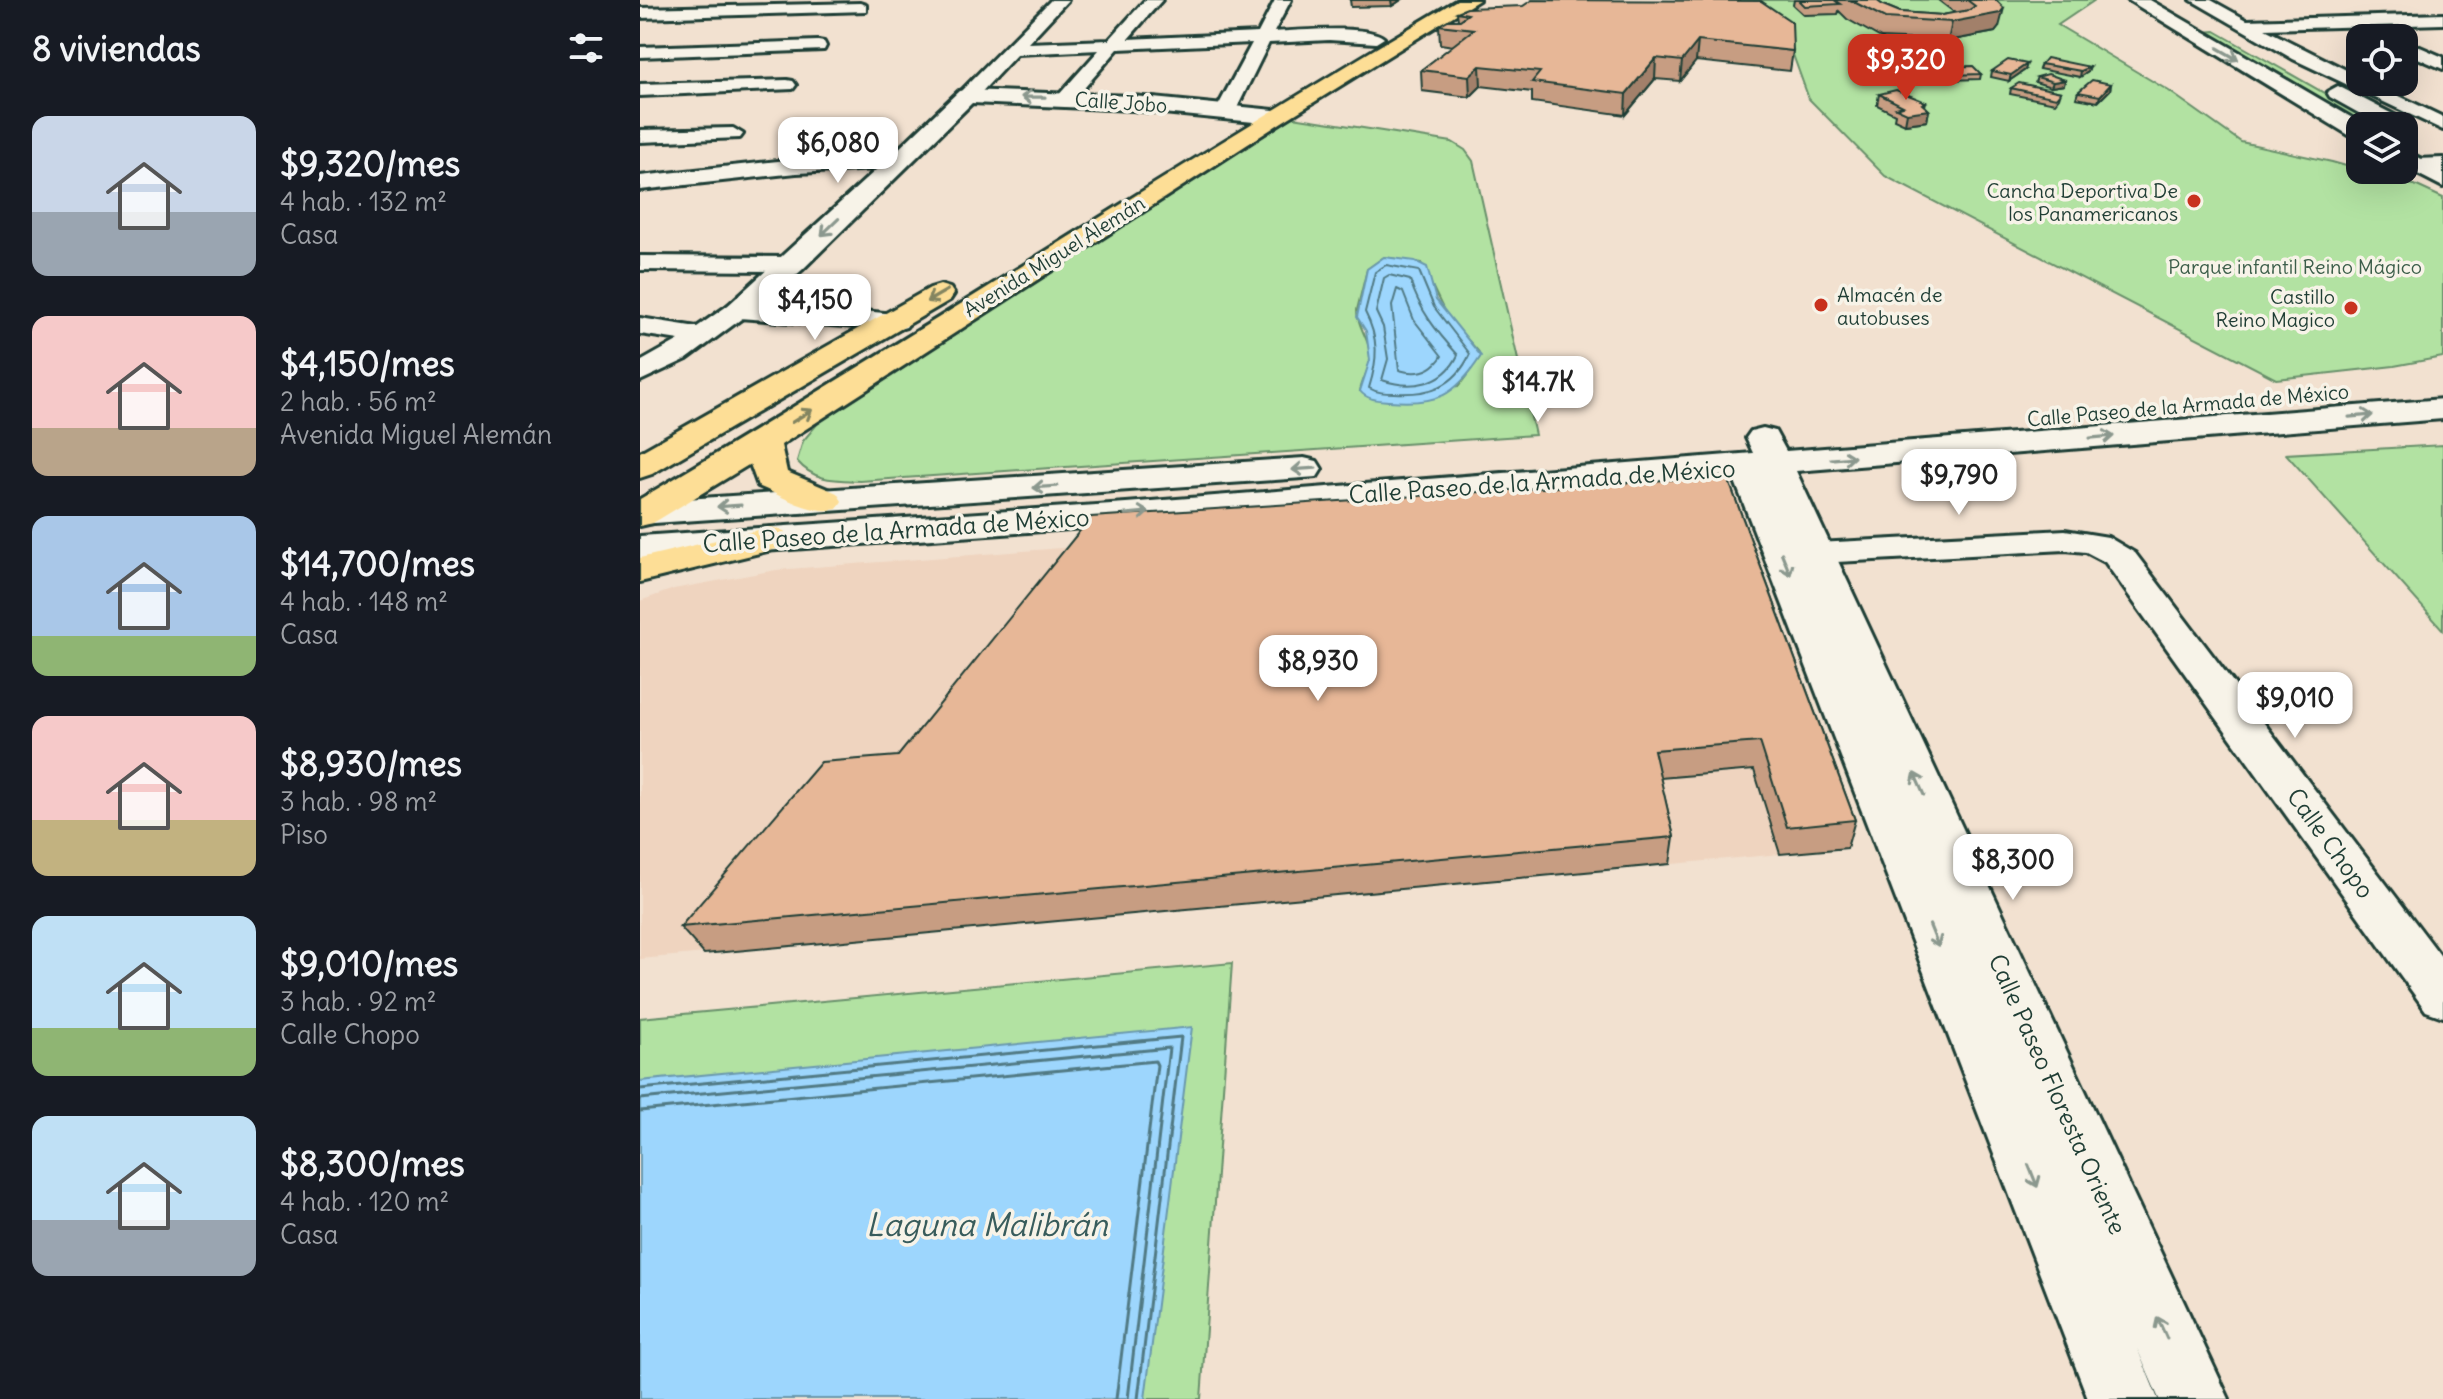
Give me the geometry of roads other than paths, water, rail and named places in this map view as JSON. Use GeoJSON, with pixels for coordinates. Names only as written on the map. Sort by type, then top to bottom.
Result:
{"type":"FeatureCollection","features":[{"type":"Feature","properties":{"kind":"main road","name":"Avenida Miguel Alemán"},"geometry":{"type":"LineString","coordinates":[[1018,249],[1438,0]]}},
{"type":"Feature","properties":{"kind":"main road","name":"Avenida Miguel Alemán"},"geometry":{"type":"LineString","coordinates":[[642,513],[763,441],[1250,113],[1470,0]]}},
{"type":"Feature","properties":{"kind":"main road"},"geometry":{"type":"LineString","coordinates":[[2137,0],[2346,124]]}},
{"type":"Feature","properties":{"kind":"main road"},"geometry":{"type":"LineString","coordinates":[[2173,0],[2373,112]]}},
{"type":"Feature","properties":{"kind":"main road","name":"Calle Jobo"},"geometry":{"type":"LineString","coordinates":[[967,96],[1065,98],[1250,113]]}},
{"type":"Feature","properties":{"kind":"main road"},"geometry":{"type":"LineString","coordinates":[[739,309],[792,264],[967,96]]}},
{"type":"Feature","properties":{"kind":"main road"},"geometry":{"type":"LineString","coordinates":[[2418,137],[2443,151]]}},
{"type":"Feature","properties":{"kind":"main road"},"geometry":{"type":"LineString","coordinates":[[640,183],[810,165],[898,161]]}},
{"type":"Feature","properties":{"kind":"main road"},"geometry":{"type":"LineString","coordinates":[[2418,165],[2443,180]]}},
{"type":"Feature","properties":{"kind":"main road","name":"Avenida Miguel Alemán"},"geometry":{"type":"LineString","coordinates":[[640,467],[963,281]]}},
{"type":"Feature","properties":{"kind":"main road"},"geometry":{"type":"LineString","coordinates":[[739,309],[895,321]]}},
{"type":"Feature","properties":{"kind":"main road","name":"Calle Paseo de la Armada de México"},"geometry":{"type":"LineString","coordinates":[[1755,452],[2443,384]]}},
{"type":"Feature","properties":{"kind":"main road","name":"Calle Paseo de la Armada de México"},"geometry":{"type":"LineString","coordinates":[[642,513],[824,501],[1378,478],[2443,409]]}},
{"type":"Feature","properties":{"kind":"main road"},"geometry":{"type":"LineString","coordinates":[[763,441],[771,478],[824,501]]}},
{"type":"Feature","properties":{"kind":"main road","name":"Calle Paseo Floresta Oriente"},"geometry":{"type":"LineString","coordinates":[[1755,452],[1817,553],[2194,1399]]}},
{"type":"Feature","properties":{"kind":"main road","name":"Calle Paseo Floresta Oriente"},"geometry":{"type":"LineString","coordinates":[[1755,452],[2123,1399]]}},
{"type":"Feature","properties":{"kind":"main road","name":"Calle Paseo de la Armada de México"},"geometry":{"type":"LineString","coordinates":[[640,548],[771,539],[1378,478]]}},
{"type":"Feature","properties":{"kind":"main road"},"geometry":{"type":"LineString","coordinates":[[640,570],[771,539]]}},
{"type":"Feature","properties":{"kind":"street"},"geometry":{"type":"LineString","coordinates":[[640,5],[647,0]]}},
{"type":"Feature","properties":{"kind":"street"},"geometry":{"type":"LineString","coordinates":[[967,96],[1060,0]]}},
{"type":"Feature","properties":{"kind":"street"},"geometry":{"type":"LineString","coordinates":[[1065,98],[1154,0]]}},
{"type":"Feature","properties":{"kind":"street"},"geometry":{"type":"LineString","coordinates":[[1250,113],[1262,39],[1283,0]]}},
{"type":"Feature","properties":{"kind":"street"},"geometry":{"type":"LineString","coordinates":[[2199,0],[2244,26],[2443,124]]}},
{"type":"Feature","properties":{"kind":"street"},"geometry":{"type":"LineString","coordinates":[[2432,0],[2443,5]]}},
{"type":"Feature","properties":{"kind":"street"},"geometry":{"type":"LineString","coordinates":[[2324,5],[2361,24]]}},
{"type":"Feature","properties":{"kind":"street"},"geometry":{"type":"LineString","coordinates":[[640,13],[860,8]]}},
{"type":"Feature","properties":{"kind":"street"},"geometry":{"type":"LineString","coordinates":[[2182,28],[2443,19]]}},
{"type":"Feature","properties":{"kind":"street"},"geometry":{"type":"LineString","coordinates":[[1011,49],[1341,35],[1376,38]]}},
{"type":"Feature","properties":{"kind":"street"},"geometry":{"type":"LineString","coordinates":[[640,52],[818,46]]}},
{"type":"Feature","properties":{"kind":"street"},"geometry":{"type":"LineString","coordinates":[[2418,52],[2443,64]]}},
{"type":"Feature","properties":{"kind":"street"},"geometry":{"type":"LineString","coordinates":[[640,90],[787,85]]}},
{"type":"Feature","properties":{"kind":"street"},"geometry":{"type":"LineString","coordinates":[[640,136],[733,134]]}},
{"type":"Feature","properties":{"kind":"street"},"geometry":{"type":"LineString","coordinates":[[2418,162],[2443,164]]}},
{"type":"Feature","properties":{"kind":"street"},"geometry":{"type":"LineString","coordinates":[[640,263],[792,264]]}},
{"type":"Feature","properties":{"kind":"street"},"geometry":{"type":"LineString","coordinates":[[640,373],[703,336],[739,309]]}},
{"type":"Feature","properties":{"kind":"street"},"geometry":{"type":"LineString","coordinates":[[640,326],[703,336]]}},
{"type":"Feature","properties":{"kind":"street","name":"Calle Chopo"},"geometry":{"type":"LineString","coordinates":[[1817,553],[2065,540],[2098,543],[2123,560],[2443,996]]}},
{"type":"Feature","properties":{"kind":"water"},"geometry":{"type":"Polygon","coordinates":[[[1384,257],[1415,261],[1427,267],[1436,300],[1481,356],[1462,381],[1443,395],[1405,402],[1373,399],[1360,391],[1370,360],[1366,331],[1357,317],[1367,269],[1384,257]]]}},
{"type":"Feature","properties":{"kind":"water","name":"Laguna Malibrán"},"geometry":{"type":"Polygon","coordinates":[[[1192,1027],[1145,1399],[640,1399],[640,1081],[1192,1027]]]}},
{"type":"Feature","properties":{"kind":"place","name":"Cancha Deportiva De los Panamericanos"},"geometry":{"type":"Point","coordinates":[2194,201]}},
{"type":"Feature","properties":{"kind":"place","name":"Almacén de autobuses"},"geometry":{"type":"Point","coordinates":[1821,305]}},
{"type":"Feature","properties":{"kind":"place","name":"Castillo Reino Magico"},"geometry":{"type":"Point","coordinates":[2351,308]}},
{"type":"Feature","properties":{"kind":"park label","name":"Parque infantil Reino Mágico"},"geometry":{"type":"Point","coordinates":[2295,266]}}]}
